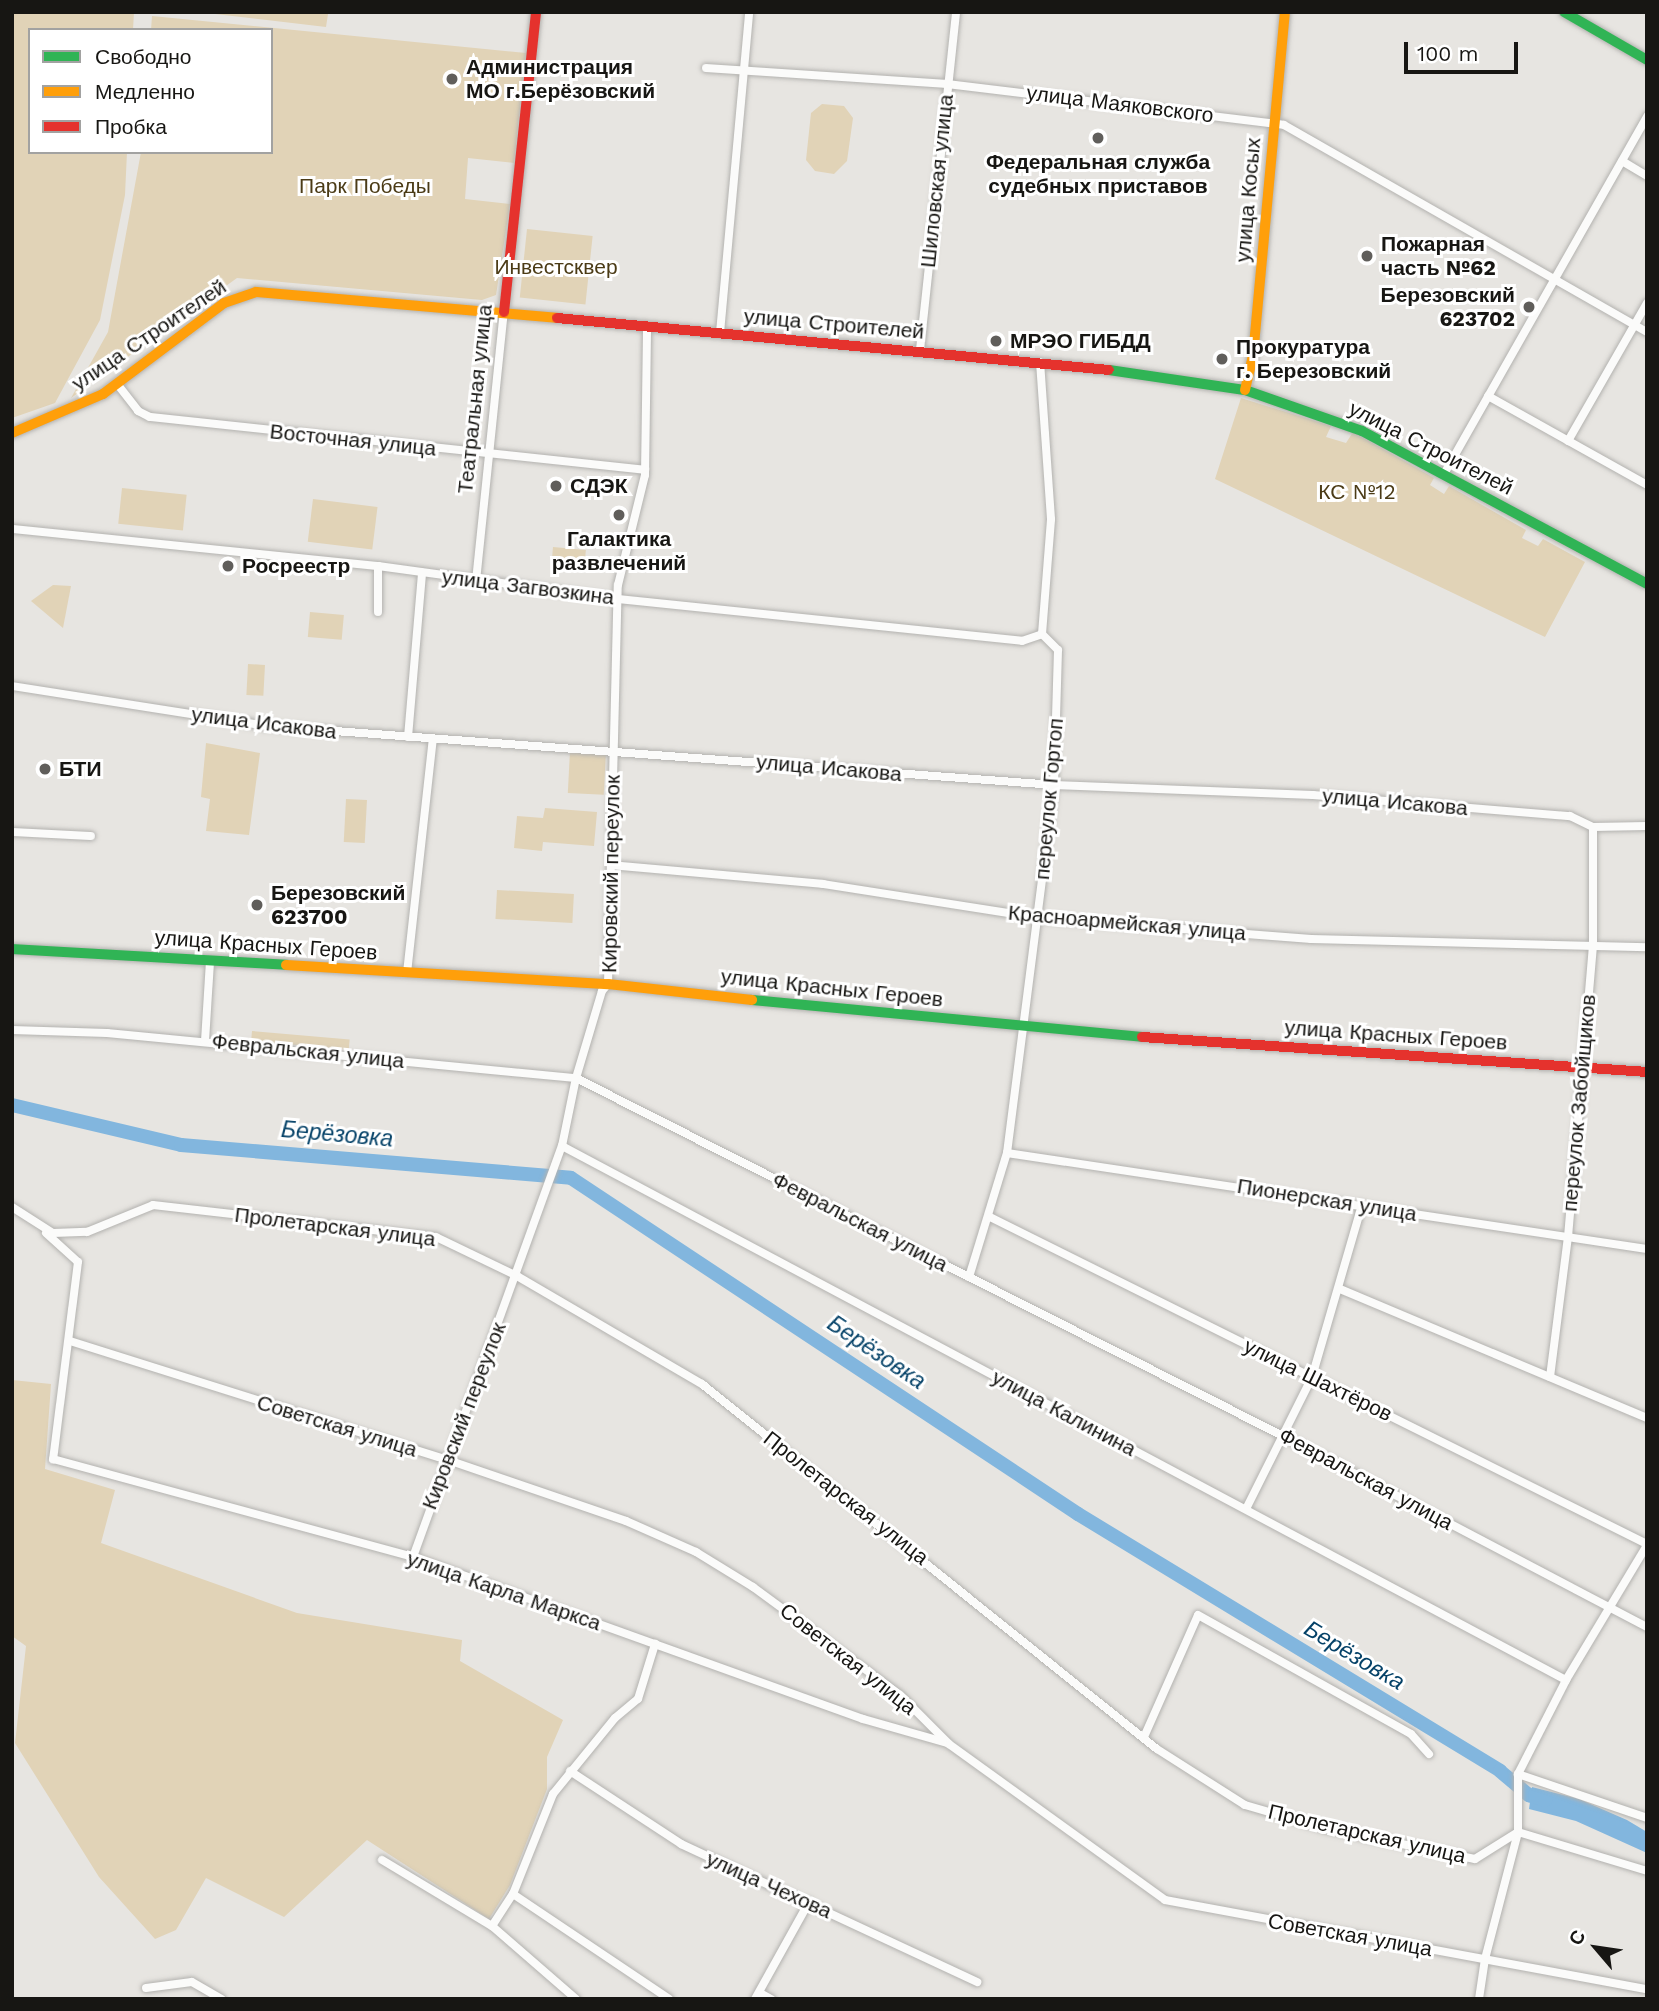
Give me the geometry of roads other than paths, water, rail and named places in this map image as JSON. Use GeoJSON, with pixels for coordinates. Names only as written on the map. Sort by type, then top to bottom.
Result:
{"type":"FeatureCollection","features":[{"type":"Feature","properties":{"kind":"main road","name":"Театральная улица"},"geometry":{"type":"LineString","coordinates":[[504,312],[536,12]]}},
{"type":"Feature","properties":{"kind":"main road","name":"улица Косых"},"geometry":{"type":"LineString","coordinates":[[1245,390],[1253,356],[1285,12]]}},
{"type":"Feature","properties":{"kind":"main road"},"geometry":{"type":"LineString","coordinates":[[1564,12],[1647,60]]}},
{"type":"Feature","properties":{"kind":"main road","name":"улица Строителей"},"geometry":{"type":"LineString","coordinates":[[12,433],[78,408],[118,385],[224,303],[256,292],[920,350],[1040,362],[1245,390],[1351,427],[1647,584]]}},
{"type":"Feature","properties":{"kind":"main road","name":"улица Красных Героев"},"geometry":{"type":"LineString","coordinates":[[12,949],[608,984],[1022,1029],[1647,1072]]}},
{"type":"Feature","properties":{"kind":"street"},"geometry":{"type":"LineString","coordinates":[[720,333],[749,12]]}},
{"type":"Feature","properties":{"kind":"street","name":"Шиловская улица"},"geometry":{"type":"LineString","coordinates":[[920,350],[956,12]]}},
{"type":"Feature","properties":{"kind":"street","name":"улица Маяковского"},"geometry":{"type":"LineString","coordinates":[[706,68],[947,84],[1275,123],[1647,332]]}},
{"type":"Feature","properties":{"kind":"street"},"geometry":{"type":"LineString","coordinates":[[1444,474],[1647,116]]}},
{"type":"Feature","properties":{"kind":"street"},"geometry":{"type":"LineString","coordinates":[[1622,161],[1647,176]]}},
{"type":"Feature","properties":{"kind":"street"},"geometry":{"type":"LineString","coordinates":[[1569,441],[1647,303]]}},
{"type":"Feature","properties":{"kind":"street","name":"Театральная улица"},"geometry":{"type":"LineString","coordinates":[[476,581],[504,312]]}},
{"type":"Feature","properties":{"kind":"street","name":"Кировский переулок"},"geometry":{"type":"LineString","coordinates":[[413,1557],[445,1459],[517,1276],[562,1146],[576,1078],[602,990],[608,984],[618,599],[645,470],[647,327]]}},
{"type":"Feature","properties":{"kind":"street"},"geometry":{"type":"LineString","coordinates":[[1040,362],[1051,519],[1042,634]]}},
{"type":"Feature","properties":{"kind":"street","name":"Восточная улица"},"geometry":{"type":"LineString","coordinates":[[118,385],[138,411],[150,418],[645,470]]}},
{"type":"Feature","properties":{"kind":"street"},"geometry":{"type":"LineString","coordinates":[[1488,396],[1647,485]]}},
{"type":"Feature","properties":{"kind":"street","name":"улица Загвозкина"},"geometry":{"type":"LineString","coordinates":[[12,529],[378,566],[618,599],[1022,641],[1042,634]]}},
{"type":"Feature","properties":{"kind":"street"},"geometry":{"type":"LineString","coordinates":[[378,566],[378,612]]}},
{"type":"Feature","properties":{"kind":"street"},"geometry":{"type":"LineString","coordinates":[[408,737],[422,573]]}},
{"type":"Feature","properties":{"kind":"street","name":"переулок Гортоп"},"geometry":{"type":"LineString","coordinates":[[969,1277],[990,1217],[1007,1153],[1039,918],[1054,785],[1058,650],[1042,634]]}},
{"type":"Feature","properties":{"kind":"street","name":"улица Исакова"},"geometry":{"type":"LineString","coordinates":[[12,686],[268,726],[1054,785],[1313,795],[1570,816],[1593,827],[1647,826]]}},
{"type":"Feature","properties":{"kind":"street"},"geometry":{"type":"LineString","coordinates":[[407,973],[433,738]]}},
{"type":"Feature","properties":{"kind":"street","name":"переулок Забойщиков"},"geometry":{"type":"LineString","coordinates":[[1550,1377],[1568,1237],[1593,946],[1593,827]]}},
{"type":"Feature","properties":{"kind":"street"},"geometry":{"type":"LineString","coordinates":[[12,831],[91,836]]}},
{"type":"Feature","properties":{"kind":"street","name":"Красноармейская улица"},"geometry":{"type":"LineString","coordinates":[[611,865],[823,884],[1039,918],[1311,939],[1647,947]]}},
{"type":"Feature","properties":{"kind":"street"},"geometry":{"type":"LineString","coordinates":[[205,1041],[209,962]]}},
{"type":"Feature","properties":{"kind":"street","name":"Февральская улица"},"geometry":{"type":"LineString","coordinates":[[12,1030],[205,1041],[576,1078],[1283,1436],[1647,1627]]}},
{"type":"Feature","properties":{"kind":"street","name":"улица Калинина"},"geometry":{"type":"LineString","coordinates":[[562,1146],[1566,1680]]}},
{"type":"Feature","properties":{"kind":"street","name":"Пионерская улица"},"geometry":{"type":"LineString","coordinates":[[1007,1153],[1647,1249]]}},
{"type":"Feature","properties":{"kind":"street","name":"Пролетарская улица"},"geometry":{"type":"LineString","coordinates":[[42,1229],[53,1233],[87,1232],[153,1205],[436,1237],[517,1276],[702,1384],[1144,1737],[1245,1805],[1324,1828],[1475,1859],[1518,1832]]}},
{"type":"Feature","properties":{"kind":"street"},"geometry":{"type":"LineString","coordinates":[[1246,1509],[1312,1377],[1340,1289],[1362,1205]]}},
{"type":"Feature","properties":{"kind":"street"},"geometry":{"type":"LineString","coordinates":[[12,1207],[42,1229],[78,1262],[69,1341]]}},
{"type":"Feature","properties":{"kind":"street","name":"улица Шахтёров"},"geometry":{"type":"LineString","coordinates":[[990,1217],[1647,1544]]}},
{"type":"Feature","properties":{"kind":"street"},"geometry":{"type":"LineString","coordinates":[[1340,1289],[1647,1418]]}},
{"type":"Feature","properties":{"kind":"street","name":"улица Карла Маркса"},"geometry":{"type":"LineString","coordinates":[[69,1341],[53,1459],[413,1557],[863,1719],[949,1744]]}},
{"type":"Feature","properties":{"kind":"street","name":"Советская улица"},"geometry":{"type":"LineString","coordinates":[[69,1341],[445,1459],[626,1521],[696,1552],[753,1587],[900,1695],[949,1744],[1165,1900],[1647,1989]]}},
{"type":"Feature","properties":{"kind":"street"},"geometry":{"type":"LineString","coordinates":[[1479,1999],[1485,1959],[1518,1832],[1518,1774],[1566,1680],[1647,1544]]}},
{"type":"Feature","properties":{"kind":"street"},"geometry":{"type":"LineString","coordinates":[[1144,1737],[1198,1615],[1411,1734],[1429,1754]]}},
{"type":"Feature","properties":{"kind":"street"},"geometry":{"type":"LineString","coordinates":[[492,1926],[513,1894],[553,1794],[615,1718],[638,1699],[655,1644]]}},
{"type":"Feature","properties":{"kind":"street","name":"улица Чехова"},"geometry":{"type":"LineString","coordinates":[[570,1771],[681,1844],[977,1982]]}},
{"type":"Feature","properties":{"kind":"street"},"geometry":{"type":"LineString","coordinates":[[1518,1774],[1647,1818]]}},
{"type":"Feature","properties":{"kind":"street"},"geometry":{"type":"LineString","coordinates":[[1518,1832],[1647,1871]]}},
{"type":"Feature","properties":{"kind":"street"},"geometry":{"type":"LineString","coordinates":[[382,1860],[492,1926],[576,1999]]}},
{"type":"Feature","properties":{"kind":"street"},"geometry":{"type":"LineString","coordinates":[[513,1894],[669,1999]]}},
{"type":"Feature","properties":{"kind":"street"},"geometry":{"type":"LineString","coordinates":[[771,1999],[758,1996],[809,1902]]}},
{"type":"Feature","properties":{"kind":"street"},"geometry":{"type":"LineString","coordinates":[[146,1988],[192,1982],[221,1999]]}},
{"type":"Feature","properties":{"kind":"water"},"geometry":{"type":"Polygon","coordinates":[[[1532,1787],[1579,1799],[1627,1820],[1647,1832],[1647,1853],[1576,1821],[1529,1809],[1532,1787]]]}},
{"type":"Feature","properties":{"kind":"waterway","name":"Берёзовка"},"geometry":{"type":"LineString","coordinates":[[12,1105],[181,1145],[571,1178],[1078,1514],[1500,1771],[1529,1795],[1545,1800]]}},
{"type":"Feature","properties":{"kind":"place","name":"Администрация МО г.Берёзовский"},"geometry":{"type":"Point","coordinates":[452,79]}},
{"type":"Feature","properties":{"kind":"place","name":"Федеральная служба судебных приставов"},"geometry":{"type":"Point","coordinates":[1098,138]}},
{"type":"Feature","properties":{"kind":"place","name":"Пожарная часть №62"},"geometry":{"type":"Point","coordinates":[1367,256]}},
{"type":"Feature","properties":{"kind":"place","name":"Березовский 623702"},"geometry":{"type":"Point","coordinates":[1529,307]}},
{"type":"Feature","properties":{"kind":"place","name":"МРЭО ГИБДД"},"geometry":{"type":"Point","coordinates":[996,341]}},
{"type":"Feature","properties":{"kind":"place","name":"Прокуратура г. Березовский"},"geometry":{"type":"Point","coordinates":[1222,359]}},
{"type":"Feature","properties":{"kind":"place","name":"СДЭК"},"geometry":{"type":"Point","coordinates":[556,486]}},
{"type":"Feature","properties":{"kind":"place","name":"Галактика развлечений"},"geometry":{"type":"Point","coordinates":[619,515]}},
{"type":"Feature","properties":{"kind":"place","name":"Росреестр"},"geometry":{"type":"Point","coordinates":[228,566]}},
{"type":"Feature","properties":{"kind":"place","name":"БТИ"},"geometry":{"type":"Point","coordinates":[45,769]}},
{"type":"Feature","properties":{"kind":"place","name":"Березовский 623700"},"geometry":{"type":"Point","coordinates":[257,905]}},
{"type":"Feature","properties":{"kind":"park label","name":"Парк Победы"},"geometry":{"type":"Point","coordinates":[365,186]}},
{"type":"Feature","properties":{"kind":"park label","name":"Инвестсквер"},"geometry":{"type":"Point","coordinates":[556,267]}},
{"type":"Feature","properties":{"kind":"park label","name":"КС №12"},"geometry":{"type":"Point","coordinates":[1357,492]}}]}
